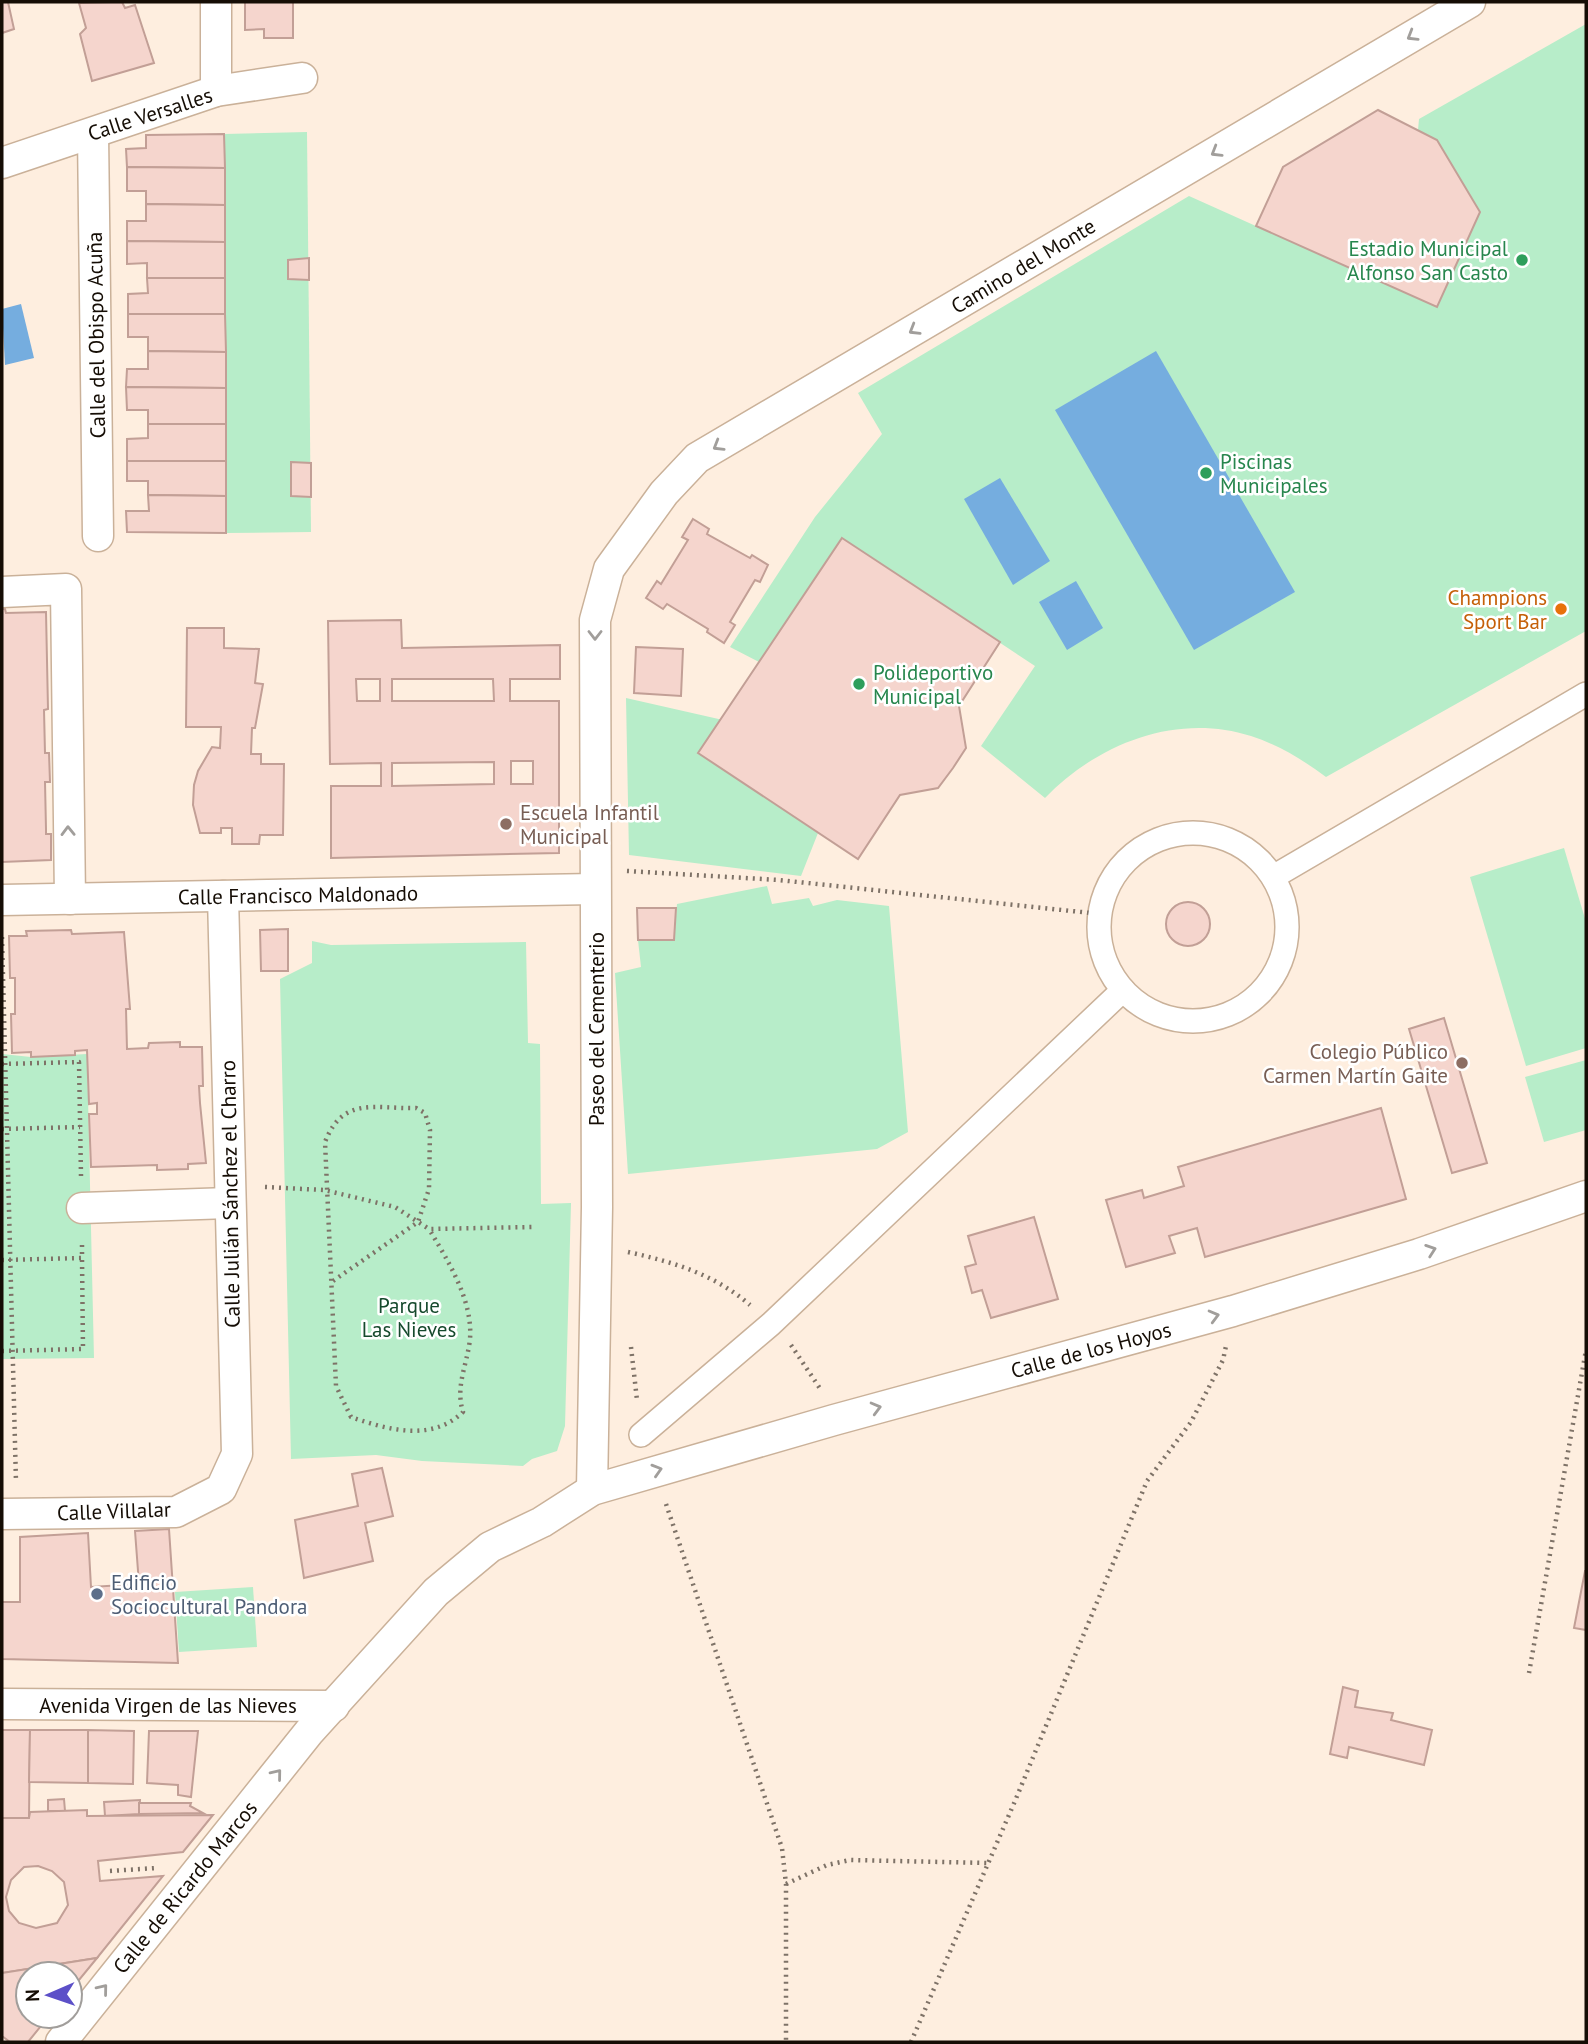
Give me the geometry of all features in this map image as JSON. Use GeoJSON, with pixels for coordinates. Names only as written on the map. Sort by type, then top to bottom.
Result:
{"type":"FeatureCollection","features":[{"type":"Feature","properties":{"kind":"street"},"geometry":{"type":"LineString","coordinates":[[216,2],[216,91]]}},
{"type":"Feature","properties":{"kind":"street","name":"Camino del Monte"},"geometry":{"type":"LineString","coordinates":[[609,569],[664,493],[697,458],[1471,2]]}},
{"type":"Feature","properties":{"kind":"street","name":"Calle Versalles"},"geometry":{"type":"LineString","coordinates":[[2,163],[216,91],[302,78]]}},
{"type":"Feature","properties":{"kind":"street","name":"Calle del Obispo Acuña"},"geometry":{"type":"LineString","coordinates":[[93,133],[98,536]]}},
{"type":"Feature","properties":{"kind":"street","name":"Paseo del Cementerio"},"geometry":{"type":"LineString","coordinates":[[592,1490],[597,1218],[595,620],[609,569]]}},
{"type":"Feature","properties":{"kind":"street"},"geometry":{"type":"LineString","coordinates":[[2,592],[66,589],[70,899]]}},
{"type":"Feature","properties":{"kind":"street"},"geometry":{"type":"LineString","coordinates":[[1273,877],[1586,694]]}},
{"type":"Feature","properties":{"kind":"street"},"geometry":{"type":"LineString","coordinates":[[1196,833],[1230,841],[1258,859],[1273,877],[1283,898],[1287,921],[1285,944],[1279,966],[1267,986],[1250,1002],[1229,1014],[1207,1020],[1184,1021],[1161,1016],[1140,1005],[1123,990],[1111,973],[1104,955],[1100,914],[1106,892],[1117,872],[1133,855],[1152,842],[1173,835],[1196,833]]}},
{"type":"Feature","properties":{"kind":"street","name":"Calle Francisco Maldonado"},"geometry":{"type":"LineString","coordinates":[[2,900],[595,889]]}},
{"type":"Feature","properties":{"kind":"street","name":"Calle Julián Sánchez el Charro"},"geometry":{"type":"LineString","coordinates":[[221,1489],[237,1454],[223,896]]}},
{"type":"Feature","properties":{"kind":"street"},"geometry":{"type":"LineString","coordinates":[[641,1435],[763,1331],[1123,990]]}},
{"type":"Feature","properties":{"kind":"street"},"geometry":{"type":"LineString","coordinates":[[82,1208],[229,1195]]}},
{"type":"Feature","properties":{"kind":"street","name":"Calle de los Hoyos"},"geometry":{"type":"LineString","coordinates":[[592,1490],[821,1423],[1233,1311],[1419,1254],[1586,1196]]}},
{"type":"Feature","properties":{"kind":"street","name":"Calle Villalar"},"geometry":{"type":"LineString","coordinates":[[9,1514],[176,1512],[221,1489]]}},
{"type":"Feature","properties":{"kind":"street","name":"Calle de Ricardo Marcos"},"geometry":{"type":"LineString","coordinates":[[61,2042],[309,1732],[436,1592],[490,1547],[542,1522],[592,1490]]}},
{"type":"Feature","properties":{"kind":"street","name":"Avenida Virgen de las Nieves"},"geometry":{"type":"LineString","coordinates":[[2,1704],[334,1706]]}},
{"type":"Feature","properties":{"kind":"street"},"geometry":{"type":"LineString","coordinates":[[295,1705],[304,1716],[309,1732]]}},
{"type":"Feature","properties":{"kind":"path"},"geometry":{"type":"LineString","coordinates":[[619,871],[779,880],[1100,914]]}},
{"type":"Feature","properties":{"kind":"path"},"geometry":{"type":"LineString","coordinates":[[2,937],[4,1129],[12,1351],[9,1514]]}},
{"type":"Feature","properties":{"kind":"path"},"geometry":{"type":"LineString","coordinates":[[4,1064],[79,1062],[79,1127],[4,1129]]}},
{"type":"Feature","properties":{"kind":"path"},"geometry":{"type":"LineString","coordinates":[[229,1195],[324,1190],[395,1207],[418,1222],[429,1229],[455,1271],[470,1337],[457,1394],[463,1412],[449,1426],[417,1432],[378,1427],[351,1417],[336,1386],[333,1282],[324,1190],[325,1142],[332,1124],[348,1110],[416,1108],[425,1113],[430,1130],[429,1189],[418,1222],[333,1282]]}},
{"type":"Feature","properties":{"kind":"path"},"geometry":{"type":"LineString","coordinates":[[429,1229],[532,1227]]}},
{"type":"Feature","properties":{"kind":"path"},"geometry":{"type":"LineString","coordinates":[[2,1351],[83,1349],[82,1258]]}},
{"type":"Feature","properties":{"kind":"path"},"geometry":{"type":"LineString","coordinates":[[911,2042],[989,1863],[1147,1482],[1191,1422],[1223,1360],[1233,1311]]}},
{"type":"Feature","properties":{"kind":"path"},"geometry":{"type":"LineString","coordinates":[[1529,1673],[1586,1350]]}},
{"type":"Feature","properties":{"kind":"path"},"geometry":{"type":"LineString","coordinates":[[666,1504],[782,1848],[786,1884],[786,2042]]}},
{"type":"Feature","properties":{"kind":"path"},"geometry":{"type":"LineString","coordinates":[[786,1884],[827,1865],[850,1860],[989,1863]]}},
{"type":"Feature","properties":{"kind":"green space","name":"Piscinas Municipales"},"geometry":{"type":"Polygon","coordinates":[[[1586,24],[1586,631],[1326,777],[1290,754],[1251,736],[1194,728],[1167,731],[1113,748],[1089,762],[1045,798],[981,746],[1035,666],[842,538],[759,662],[730,647],[815,517],[882,434],[858,393],[1189,196],[1437,307],[1480,212],[1437,140],[1418,130],[1419,119],[1586,24]]]}},
{"type":"Feature","properties":{"kind":"green space"},"geometry":{"type":"Polygon","coordinates":[[[307,132],[311,532],[226,533],[224,134],[307,132]]]}},
{"type":"Feature","properties":{"kind":"green space"},"geometry":{"type":"Polygon","coordinates":[[[626,698],[723,720],[699,753],[818,833],[801,876],[629,855],[626,698]]]}},
{"type":"Feature","properties":{"kind":"green space"},"geometry":{"type":"Polygon","coordinates":[[[1564,848],[1586,922],[1586,1048],[1526,1066],[1470,877],[1564,848]]]}},
{"type":"Feature","properties":{"kind":"green space"},"geometry":{"type":"Polygon","coordinates":[[[767,886],[772,904],[809,898],[813,906],[837,900],[889,906],[908,1132],[877,1149],[628,1174],[615,973],[641,967],[638,940],[674,940],[677,904],[767,886]]]}},
{"type":"Feature","properties":{"kind":"green space","name":"Parque Las Nieves"},"geometry":{"type":"Polygon","coordinates":[[[312,941],[331,945],[526,942],[528,1043],[540,1044],[541,1204],[571,1203],[565,1426],[557,1451],[532,1459],[523,1466],[422,1461],[376,1455],[291,1459],[280,979],[312,963],[312,941]]]}},
{"type":"Feature","properties":{"kind":"green space"},"geometry":{"type":"Polygon","coordinates":[[[2,1054],[31,1057],[87,1054],[94,1358],[2,1359],[2,1054]]]}},
{"type":"Feature","properties":{"kind":"green space"},"geometry":{"type":"Polygon","coordinates":[[[1586,1060],[1586,1130],[1544,1142],[1525,1077],[1586,1060]]]}},
{"type":"Feature","properties":{"kind":"green space"},"geometry":{"type":"Polygon","coordinates":[[[253,1587],[257,1647],[179,1652],[175,1592],[253,1587]]]}},
{"type":"Feature","properties":{"kind":"water"},"geometry":{"type":"Polygon","coordinates":[[[21,304],[34,358],[5,365],[2,309],[21,304]]]}},
{"type":"Feature","properties":{"kind":"water"},"geometry":{"type":"Polygon","coordinates":[[[1156,351],[1295,592],[1194,650],[1055,410],[1156,351]]]}},
{"type":"Feature","properties":{"kind":"water"},"geometry":{"type":"Polygon","coordinates":[[[1000,478],[1050,561],[1013,585],[964,499],[1000,478]]]}},
{"type":"Feature","properties":{"kind":"water"},"geometry":{"type":"Polygon","coordinates":[[[1076,581],[1103,628],[1067,650],[1039,602],[1076,581]]]}},
{"type":"Feature","properties":{"kind":"building"},"geometry":{"type":"Polygon","coordinates":[[[2,2],[8,2],[14,29],[2,33],[2,2]]]}},
{"type":"Feature","properties":{"kind":"building"},"geometry":{"type":"Polygon","coordinates":[[[122,2],[125,8],[135,5],[154,63],[92,81],[80,34],[86,28],[79,3],[122,2]]]}},
{"type":"Feature","properties":{"kind":"building"},"geometry":{"type":"Polygon","coordinates":[[[245,2],[293,2],[293,38],[264,38],[264,29],[245,30],[245,2]]]}},
{"type":"Feature","properties":{"kind":"building"},"geometry":{"type":"Polygon","coordinates":[[[1378,110],[1437,140],[1480,212],[1437,307],[1256,226],[1283,167],[1378,110]]]}},
{"type":"Feature","properties":{"kind":"building"},"geometry":{"type":"Polygon","coordinates":[[[224,134],[225,168],[127,167],[126,149],[146,148],[146,135],[224,134]]]}},
{"type":"Feature","properties":{"kind":"building"},"geometry":{"type":"Polygon","coordinates":[[[127,167],[225,168],[225,205],[146,204],[146,191],[127,191],[127,167]]]}},
{"type":"Feature","properties":{"kind":"building"},"geometry":{"type":"Polygon","coordinates":[[[146,204],[225,205],[225,242],[127,241],[127,221],[146,221],[146,204]]]}},
{"type":"Feature","properties":{"kind":"building"},"geometry":{"type":"Polygon","coordinates":[[[127,241],[225,242],[225,278],[147,278],[147,263],[127,264],[127,241]]]}},
{"type":"Feature","properties":{"kind":"building"},"geometry":{"type":"Polygon","coordinates":[[[309,258],[309,280],[288,279],[288,260],[309,258]]]}},
{"type":"Feature","properties":{"kind":"building"},"geometry":{"type":"Polygon","coordinates":[[[147,278],[225,278],[225,314],[128,314],[128,294],[148,293],[147,278]]]}},
{"type":"Feature","properties":{"kind":"building"},"geometry":{"type":"Polygon","coordinates":[[[128,314],[225,314],[226,352],[148,351],[148,337],[128,337],[128,314]]]}},
{"type":"Feature","properties":{"kind":"building"},"geometry":{"type":"Polygon","coordinates":[[[148,351],[226,352],[226,388],[126,387],[127,369],[148,369],[148,351]]]}},
{"type":"Feature","properties":{"kind":"building"},"geometry":{"type":"Polygon","coordinates":[[[126,387],[226,388],[226,424],[148,424],[148,410],[127,410],[126,387]]]}},
{"type":"Feature","properties":{"kind":"building"},"geometry":{"type":"Polygon","coordinates":[[[148,424],[226,424],[226,461],[127,461],[127,439],[148,438],[148,424]]]}},
{"type":"Feature","properties":{"kind":"building"},"geometry":{"type":"Polygon","coordinates":[[[127,461],[226,461],[226,496],[148,495],[148,481],[127,481],[127,461]]]}},
{"type":"Feature","properties":{"kind":"building"},"geometry":{"type":"Polygon","coordinates":[[[291,462],[311,463],[311,497],[291,496],[291,462]]]}},
{"type":"Feature","properties":{"kind":"building"},"geometry":{"type":"Polygon","coordinates":[[[148,495],[226,496],[226,533],[127,532],[126,511],[149,511],[148,495]]]}},
{"type":"Feature","properties":{"kind":"building"},"geometry":{"type":"Polygon","coordinates":[[[693,519],[709,529],[707,534],[768,565],[760,582],[755,580],[730,622],[735,625],[724,643],[707,632],[708,629],[667,604],[663,609],[646,598],[657,581],[661,584],[688,540],[682,537],[693,519]]]}},
{"type":"Feature","properties":{"kind":"building","name":"Polideportivo Municipal"},"geometry":{"type":"Polygon","coordinates":[[[842,538],[1000,642],[959,706],[966,748],[953,768],[938,788],[900,795],[858,859],[698,753],[842,538]]]}},
{"type":"Feature","properties":{"kind":"building"},"geometry":{"type":"Polygon","coordinates":[[[2,609],[5,609],[6,613],[46,612],[48,709],[44,710],[45,753],[49,753],[50,782],[45,782],[46,834],[51,834],[51,860],[2,862],[2,609]]]}},
{"type":"Feature","properties":{"kind":"building"},"geometry":{"type":"Polygon","coordinates":[[[401,620],[402,648],[560,645],[560,679],[510,679],[510,701],[559,701],[559,853],[331,858],[331,786],[381,786],[381,763],[330,764],[328,621],[401,620]],[[356,679],[357,701],[380,701],[380,679],[356,679]],[[392,679],[392,701],[494,701],[493,679],[392,679]],[[511,761],[511,784],[533,784],[533,761],[511,761]],[[494,762],[392,763],[392,786],[494,784],[494,762]]]}},
{"type":"Feature","properties":{"kind":"building"},"geometry":{"type":"Polygon","coordinates":[[[187,628],[224,628],[224,648],[259,649],[255,683],[263,684],[255,728],[252,728],[251,754],[261,754],[261,764],[284,764],[283,835],[260,835],[259,844],[232,844],[232,828],[221,828],[221,833],[200,833],[193,805],[194,785],[198,771],[212,747],[220,748],[221,727],[186,727],[187,628]]]}},
{"type":"Feature","properties":{"kind":"building"},"geometry":{"type":"Polygon","coordinates":[[[636,647],[683,649],[681,696],[634,693],[636,647]]]}},
{"type":"Feature","properties":{"kind":"building"},"geometry":{"type":"Polygon","coordinates":[[[1188,902],[1204,908],[1210,924],[1204,940],[1188,946],[1172,940],[1166,924],[1172,908],[1188,902]]]}},
{"type":"Feature","properties":{"kind":"building"},"geometry":{"type":"Polygon","coordinates":[[[637,908],[676,908],[674,940],[638,940],[637,908]]]}},
{"type":"Feature","properties":{"kind":"building"},"geometry":{"type":"Polygon","coordinates":[[[288,929],[288,971],[261,971],[260,930],[288,929]]]}},
{"type":"Feature","properties":{"kind":"building"},"geometry":{"type":"Polygon","coordinates":[[[71,930],[72,934],[124,932],[130,1009],[126,1009],[127,1049],[148,1048],[149,1043],[180,1042],[180,1047],[202,1047],[203,1086],[199,1086],[206,1163],[188,1164],[188,1169],[157,1170],[157,1165],[91,1167],[89,1114],[97,1114],[97,1103],[89,1104],[87,1050],[75,1051],[75,1055],[31,1057],[31,1052],[12,1053],[11,1014],[15,1014],[15,978],[10,978],[9,936],[27,936],[26,931],[71,930]]]}},
{"type":"Feature","properties":{"kind":"building"},"geometry":{"type":"Polygon","coordinates":[[[1444,1018],[1487,1163],[1452,1173],[1409,1029],[1444,1018]]]}},
{"type":"Feature","properties":{"kind":"building"},"geometry":{"type":"Polygon","coordinates":[[[1381,1108],[1406,1199],[1205,1257],[1197,1228],[1169,1236],[1175,1253],[1126,1267],[1106,1200],[1142,1190],[1144,1198],[1184,1186],[1178,1167],[1381,1108]]]}},
{"type":"Feature","properties":{"kind":"building"},"geometry":{"type":"Polygon","coordinates":[[[1034,1217],[1058,1299],[991,1318],[982,1290],[972,1293],[965,1267],[976,1264],[968,1236],[1034,1217]]]}},
{"type":"Feature","properties":{"kind":"building"},"geometry":{"type":"Polygon","coordinates":[[[382,1468],[393,1516],[365,1523],[373,1561],[304,1578],[295,1520],[358,1506],[352,1474],[382,1468]]]}},
{"type":"Feature","properties":{"kind":"building","name":"Edificio Sociocultural Pandora"},"geometry":{"type":"Polygon","coordinates":[[[169,1529],[178,1663],[2,1659],[2,1602],[20,1602],[20,1537],[88,1533],[91,1587],[139,1584],[135,1531],[169,1529]]]}},
{"type":"Feature","properties":{"kind":"building"},"geometry":{"type":"Polygon","coordinates":[[[1586,1571],[1586,1630],[1574,1628],[1586,1571]]]}},
{"type":"Feature","properties":{"kind":"building"},"geometry":{"type":"Polygon","coordinates":[[[1343,1687],[1358,1691],[1355,1707],[1393,1713],[1391,1720],[1432,1730],[1424,1765],[1349,1747],[1347,1758],[1330,1754],[1343,1687]]]}},
{"type":"Feature","properties":{"kind":"building"},"geometry":{"type":"Polygon","coordinates":[[[2,1730],[30,1730],[29,1818],[2,1818],[2,1730]]]}},
{"type":"Feature","properties":{"kind":"building"},"geometry":{"type":"Polygon","coordinates":[[[30,1730],[88,1730],[88,1783],[29,1782],[30,1730]]]}},
{"type":"Feature","properties":{"kind":"building"},"geometry":{"type":"Polygon","coordinates":[[[88,1730],[134,1731],[133,1784],[88,1783],[88,1730]]]}},
{"type":"Feature","properties":{"kind":"building"},"geometry":{"type":"Polygon","coordinates":[[[149,1731],[198,1731],[191,1797],[178,1795],[178,1785],[147,1783],[149,1731]]]}},
{"type":"Feature","properties":{"kind":"building"},"geometry":{"type":"Polygon","coordinates":[[[64,1799],[65,1811],[48,1811],[48,1800],[64,1799]]]}},
{"type":"Feature","properties":{"kind":"building"},"geometry":{"type":"Polygon","coordinates":[[[140,1800],[139,1814],[105,1816],[104,1802],[140,1800]]]}},
{"type":"Feature","properties":{"kind":"building"},"geometry":{"type":"Polygon","coordinates":[[[139,1803],[191,1803],[190,1806],[203,1813],[139,1814],[139,1803]]]}},
{"type":"Feature","properties":{"kind":"building"},"geometry":{"type":"Polygon","coordinates":[[[87,1810],[87,1816],[213,1815],[183,1852],[98,1861],[100,1881],[163,1876],[97,1958],[14,1960],[14,1971],[2,1973],[2,1818],[29,1818],[30,1812],[87,1810]],[[38,1866],[24,1867],[11,1880],[6,1897],[9,1911],[19,1923],[36,1928],[57,1923],[68,1905],[64,1882],[52,1871],[38,1866]]]}},
{"type":"Feature","properties":{"kind":"building"},"geometry":{"type":"Polygon","coordinates":[[[97,1958],[84,1974],[84,1960],[97,1958]]]}},
{"type":"Feature","properties":{"kind":"building"},"geometry":{"type":"Polygon","coordinates":[[[14,1971],[14,2030],[38,2030],[28,2042],[10,2042],[2,2036],[2,1973],[14,1971]]]}},
{"type":"Feature","properties":{"kind":"place","name":"Estadio Municipal Alfonso San Casto"},"geometry":{"type":"Point","coordinates":[1522,260]}},
{"type":"Feature","properties":{"kind":"place","name":"Piscinas Municipales"},"geometry":{"type":"Point","coordinates":[1206,473]}},
{"type":"Feature","properties":{"kind":"place","name":"Champions Sport Bar"},"geometry":{"type":"Point","coordinates":[1561,609]}},
{"type":"Feature","properties":{"kind":"place","name":"Polideportivo Municipal"},"geometry":{"type":"Point","coordinates":[859,684]}},
{"type":"Feature","properties":{"kind":"place","name":"Escuela Infantil Municipal"},"geometry":{"type":"Point","coordinates":[506,824]}},
{"type":"Feature","properties":{"kind":"place","name":"Colegio Público Carmen Martín Gaite"},"geometry":{"type":"Point","coordinates":[1462,1063]}},
{"type":"Feature","properties":{"kind":"place","name":"Edificio Sociocultural Pandora"},"geometry":{"type":"Point","coordinates":[97,1594]}}]}
